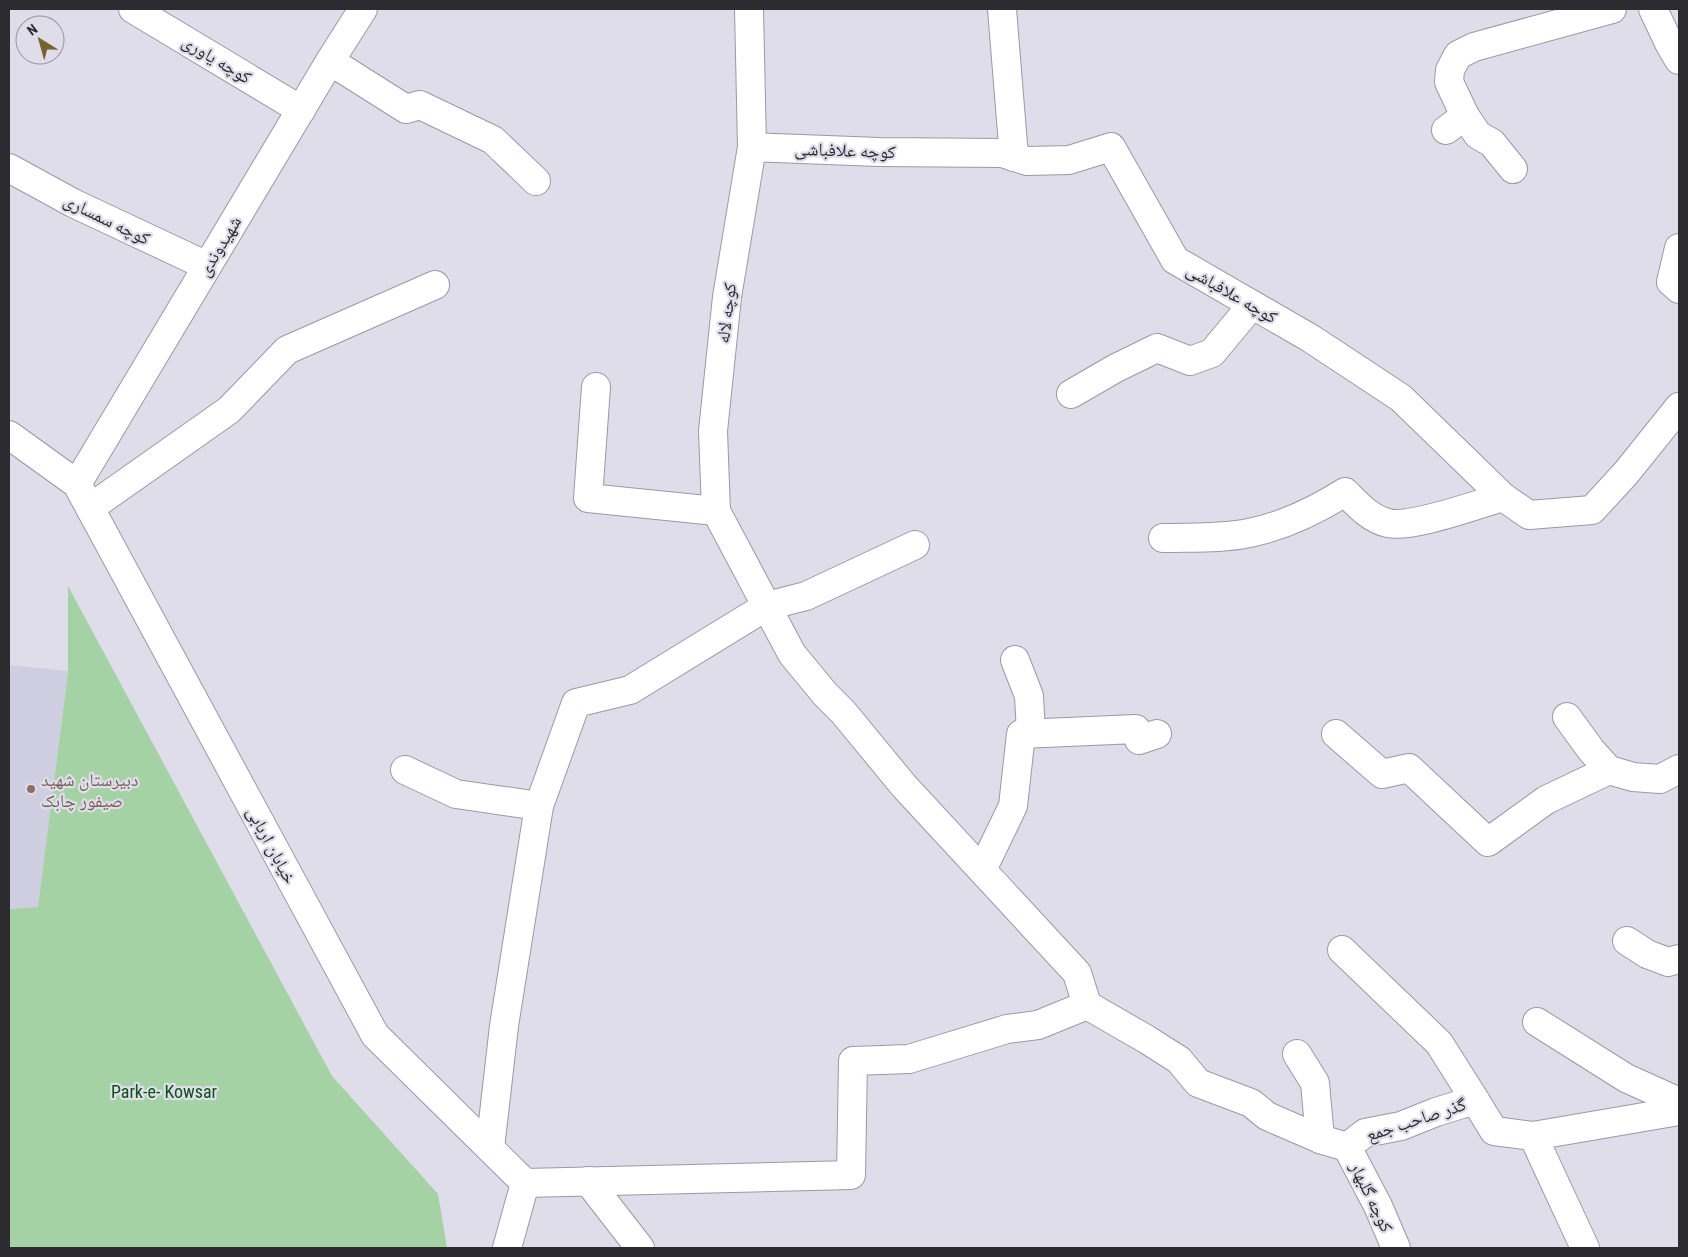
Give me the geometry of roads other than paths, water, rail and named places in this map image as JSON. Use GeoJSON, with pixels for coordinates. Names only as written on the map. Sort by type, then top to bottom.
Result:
{"type":"FeatureCollection","features":[{"type":"Feature","properties":{"kind":"street","name":"کوچه یاوری"},"geometry":{"type":"LineString","coordinates":[[133,9],[301,110]]}},
{"type":"Feature","properties":{"kind":"street","name":"شهیدوندی"},"geometry":{"type":"LineString","coordinates":[[77,484],[363,9]]}},
{"type":"Feature","properties":{"kind":"street","name":"کوچه لاله"},"geometry":{"type":"LineString","coordinates":[[749,9],[752,147],[727,297],[713,431],[716,511],[792,654],[904,786],[1077,973],[1087,1005]]}},
{"type":"Feature","properties":{"kind":"street"},"geometry":{"type":"LineString","coordinates":[[1002,9],[1014,157]]}},
{"type":"Feature","properties":{"kind":"street"},"geometry":{"type":"LineString","coordinates":[[1513,169],[1492,143],[1456,123],[1449,82],[1450,70],[1458,56],[1474,47],[1612,9]]}},
{"type":"Feature","properties":{"kind":"street"},"geometry":{"type":"LineString","coordinates":[[1653,9],[1679,60]]}},
{"type":"Feature","properties":{"kind":"street"},"geometry":{"type":"LineString","coordinates":[[330,61],[406,109],[420,104],[492,140],[536,181]]}},
{"type":"Feature","properties":{"kind":"street","name":"کوچه علافباشی"},"geometry":{"type":"LineString","coordinates":[[752,147],[879,152],[1002,153],[1027,161],[1069,160],[1111,147],[1175,260],[1310,338],[1401,398],[1503,497],[1529,515],[1592,510],[1677,415]]}},
{"type":"Feature","properties":{"kind":"street","name":"کوچه سمساری"},"geometry":{"type":"LineString","coordinates":[[9,168],[73,203],[207,266]]}},
{"type":"Feature","properties":{"kind":"street"},"geometry":{"type":"LineString","coordinates":[[1679,248],[1671,282],[1679,289]]}},
{"type":"Feature","properties":{"kind":"street"},"geometry":{"type":"LineString","coordinates":[[90,508],[229,410],[287,350],[435,285]]}},
{"type":"Feature","properties":{"kind":"street"},"geometry":{"type":"LineString","coordinates":[[1071,394],[1156,348],[1190,361],[1212,353],[1252,305]]}},
{"type":"Feature","properties":{"kind":"street"},"geometry":{"type":"LineString","coordinates":[[596,387],[588,498],[716,511]]}},
{"type":"Feature","properties":{"kind":"street","name":"خیابان اربابی"},"geometry":{"type":"LineString","coordinates":[[9,435],[77,484],[376,1035],[525,1183]]}},
{"type":"Feature","properties":{"kind":"street"},"geometry":{"type":"LineString","coordinates":[[1164,538],[1249,533],[1316,510],[1345,492],[1367,514],[1388,524],[1411,524],[1503,497]]}},
{"type":"Feature","properties":{"kind":"street"},"geometry":{"type":"LineString","coordinates":[[490,1148],[504,1026],[539,806],[576,703],[630,690],[767,606],[806,596],[915,545]]}},
{"type":"Feature","properties":{"kind":"street"},"geometry":{"type":"LineString","coordinates":[[1015,660],[1029,696],[1031,733]]}},
{"type":"Feature","properties":{"kind":"street"},"geometry":{"type":"LineString","coordinates":[[1567,716],[1591,750],[1610,770],[1633,777],[1660,779],[1679,769]]}},
{"type":"Feature","properties":{"kind":"street"},"geometry":{"type":"LineString","coordinates":[[982,870],[1013,806],[1021,734],[1136,729],[1139,740],[1157,734]]}},
{"type":"Feature","properties":{"kind":"street"},"geometry":{"type":"LineString","coordinates":[[1336,734],[1382,774],[1409,768],[1488,842],[1546,800],[1610,770]]}},
{"type":"Feature","properties":{"kind":"street"},"geometry":{"type":"LineString","coordinates":[[405,770],[456,794],[539,806]]}},
{"type":"Feature","properties":{"kind":"street"},"geometry":{"type":"LineString","coordinates":[[1627,941],[1646,954],[1668,962],[1679,959]]}},
{"type":"Feature","properties":{"kind":"street"},"geometry":{"type":"LineString","coordinates":[[1342,950],[1439,1043],[1475,1100]]}},
{"type":"Feature","properties":{"kind":"street"},"geometry":{"type":"LineString","coordinates":[[507,1248],[525,1183],[851,1176],[853,1061],[909,1059],[1008,1028],[1038,1025],[1087,1005]]}},
{"type":"Feature","properties":{"kind":"street","name":"گذر صاحب جمع"},"geometry":{"type":"LineString","coordinates":[[1087,1005],[1146,1038],[1179,1060],[1198,1083],[1251,1103],[1267,1116],[1320,1139],[1346,1147],[1365,1133],[1400,1126],[1475,1100],[1494,1131],[1533,1136],[1679,1111]]}},
{"type":"Feature","properties":{"kind":"street"},"geometry":{"type":"LineString","coordinates":[[1537,1022],[1626,1078],[1679,1102]]}},
{"type":"Feature","properties":{"kind":"street"},"geometry":{"type":"LineString","coordinates":[[1297,1054],[1315,1083],[1320,1139]]}},
{"type":"Feature","properties":{"kind":"street"},"geometry":{"type":"LineString","coordinates":[[1533,1136],[1585,1248]]}},
{"type":"Feature","properties":{"kind":"street","name":"کوچه گلبهار"},"geometry":{"type":"LineString","coordinates":[[1346,1147],[1378,1206],[1393,1247]]}},
{"type":"Feature","properties":{"kind":"street"},"geometry":{"type":"LineString","coordinates":[[588,1182],[640,1248]]}},
{"type":"Feature","properties":{"kind":"place","name":"دبیرستان شهید صیفور چابک"},"geometry":{"type":"Point","coordinates":[31,789]}},
{"type":"Feature","properties":{"kind":"park label","name":"Park-e- Kowsar"},"geometry":{"type":"Point","coordinates":[164,1091]}}]}
